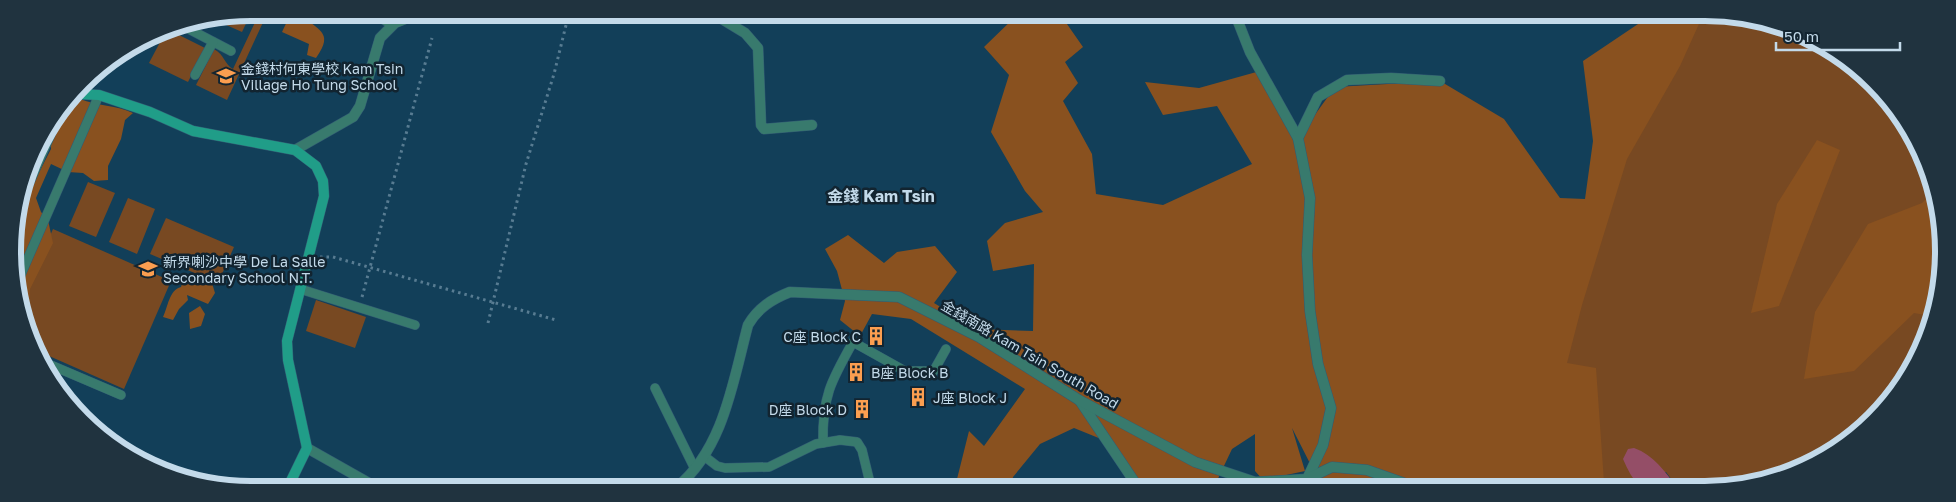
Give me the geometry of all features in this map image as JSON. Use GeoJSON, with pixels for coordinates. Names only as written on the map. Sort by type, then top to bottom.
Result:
{"type":"FeatureCollection","features":[{"type":"Feature","properties":{"kind":"street"},"geometry":{"type":"LineString","coordinates":[[295,150],[356,113],[380,38],[392,25],[400,21]]}},
{"type":"Feature","properties":{"kind":"street"},"geometry":{"type":"LineString","coordinates":[[731,21],[758,48],[761,125],[764,129],[812,125]]}},
{"type":"Feature","properties":{"kind":"street"},"geometry":{"type":"LineString","coordinates":[[1238,21],[1250,52],[1298,138],[1310,198],[1307,255],[1310,311],[1318,364],[1331,408],[1323,445],[1307,479]]}},
{"type":"Feature","properties":{"kind":"street"},"geometry":{"type":"LineString","coordinates":[[1298,138],[1318,97],[1347,80],[1392,78],[1440,81]]}},
{"type":"Feature","properties":{"kind":"street"},"geometry":{"type":"LineString","coordinates":[[84,94],[99,95],[150,112],[194,131],[295,150],[316,166],[323,181],[324,196],[290,325],[288,360],[307,448],[291,481]]}},
{"type":"Feature","properties":{"kind":"street","name":"金錢南路 Kam Tsin South Road"},"geometry":{"type":"LineString","coordinates":[[683,481],[714,441],[726,409],[751,320],[754,315],[775,298],[790,292],[899,297],[979,337],[1079,400],[1195,462],[1252,481]]}},
{"type":"Feature","properties":{"kind":"street"},"geometry":{"type":"LineString","coordinates":[[1079,400],[1133,481]]}},
{"type":"Feature","properties":{"kind":"street"},"geometry":{"type":"LineString","coordinates":[[307,448],[365,481]]}},
{"type":"Feature","properties":{"kind":"street","name":"金錢南路 Kam Tsin South Road"},"geometry":{"type":"LineString","coordinates":[[1272,481],[1307,479],[1332,467],[1367,470],[1396,481]]}},
{"type":"Feature","properties":{"kind":"lane"},"geometry":{"type":"LineString","coordinates":[[386,21],[392,25]]}},
{"type":"Feature","properties":{"kind":"lane"},"geometry":{"type":"LineString","coordinates":[[190,30],[231,51]]}},
{"type":"Feature","properties":{"kind":"lane"},"geometry":{"type":"LineString","coordinates":[[195,75],[212,42]]}},
{"type":"Feature","properties":{"kind":"lane"},"geometry":{"type":"LineString","coordinates":[[22,271],[99,95]]}},
{"type":"Feature","properties":{"kind":"lane"},"geometry":{"type":"LineString","coordinates":[[300,289],[415,325]]}},
{"type":"Feature","properties":{"kind":"lane"},"geometry":{"type":"LineString","coordinates":[[823,443],[823,418],[828,388],[853,342],[905,371],[926,371],[932,374],[946,349]]}},
{"type":"Feature","properties":{"kind":"lane"},"geometry":{"type":"LineString","coordinates":[[52,365],[120,394]]}},
{"type":"Feature","properties":{"kind":"lane"},"geometry":{"type":"LineString","coordinates":[[655,388],[694,468]]}},
{"type":"Feature","properties":{"kind":"lane"},"geometry":{"type":"LineString","coordinates":[[704,456],[717,466],[724,468],[769,467],[796,453],[823,443],[840,440],[860,444],[869,481]]}},
{"type":"Feature","properties":{"kind":"path"},"geometry":{"type":"LineString","coordinates":[[488,323],[526,164],[554,74],[567,21]]}},
{"type":"Feature","properties":{"kind":"path"},"geometry":{"type":"LineString","coordinates":[[359,307],[432,38]]}},
{"type":"Feature","properties":{"kind":"path"},"geometry":{"type":"LineString","coordinates":[[308,257],[333,257],[556,320]]}},
{"type":"Feature","properties":{"kind":"shaded area"},"geometry":{"type":"Polygon","coordinates":[[[247,21],[242,32],[222,23],[247,21]]]}},
{"type":"Feature","properties":{"kind":"shaded area"},"geometry":{"type":"Polygon","coordinates":[[[256,21],[264,21],[227,100],[196,85],[214,49],[233,69],[256,21]]]}},
{"type":"Feature","properties":{"kind":"shaded area"},"geometry":{"type":"Polygon","coordinates":[[[287,21],[308,21],[324,36],[322,49],[316,58],[307,55],[309,44],[282,32],[287,21]]]}},
{"type":"Feature","properties":{"kind":"shaded area"},"geometry":{"type":"Polygon","coordinates":[[[1011,21],[1065,21],[1083,47],[1065,62],[1078,83],[1063,101],[1092,154],[1096,194],[1163,205],[1252,164],[1217,106],[1163,115],[1145,82],[1199,88],[1260,71],[1298,138],[1335,87],[1440,81],[1504,119],[1560,198],[1585,199],[1593,141],[1583,61],[1643,21],[1700,21],[1680,66],[1627,159],[1582,305],[1567,363],[1596,368],[1604,481],[1319,481],[1292,428],[1305,471],[1263,480],[1255,471],[1255,434],[1232,449],[1217,481],[1136,481],[1106,441],[1074,428],[1040,444],[1013,477],[1012,481],[956,481],[969,431],[984,446],[1025,389],[911,319],[872,314],[860,336],[840,320],[845,301],[837,271],[825,249],[848,235],[884,263],[897,252],[935,246],[957,272],[934,303],[977,329],[1033,331],[1034,264],[993,271],[987,241],[1005,223],[1043,212],[1025,191],[991,132],[1009,75],[984,47],[1011,21]]]}},
{"type":"Feature","properties":{"kind":"shaded area"},"geometry":{"type":"Polygon","coordinates":[[[1669,21],[1735,23],[1779,33],[1807,45],[1833,60],[1856,78],[1878,100],[1896,123],[1911,149],[1927,192],[1933,221],[1935,251],[1933,281],[1923,325],[1911,353],[1896,379],[1878,402],[1856,424],[1833,442],[1807,457],[1779,469],[1735,479],[1673,481],[1666,472],[1644,481],[1541,481],[1552,369],[1669,21]]]}},
{"type":"Feature","properties":{"kind":"shaded area"},"geometry":{"type":"Polygon","coordinates":[[[176,33],[205,48],[188,82],[149,63],[161,40],[176,33]]]}},
{"type":"Feature","properties":{"kind":"shaded area"},"geometry":{"type":"Polygon","coordinates":[[[79,99],[120,108],[133,113],[125,120],[121,139],[108,166],[108,180],[94,181],[83,173],[68,172],[51,164],[36,198],[41,212],[48,220],[53,243],[30,289],[28,306],[23,281],[21,251],[23,221],[29,192],[51,149],[52,135],[79,99]]]}},
{"type":"Feature","properties":{"kind":"shaded area"},"geometry":{"type":"Polygon","coordinates":[[[1817,140],[1840,150],[1779,306],[1751,313],[1777,204],[1817,140]]]}},
{"type":"Feature","properties":{"kind":"shaded area"},"geometry":{"type":"Polygon","coordinates":[[[88,182],[115,193],[96,237],[69,226],[88,182]]]}},
{"type":"Feature","properties":{"kind":"shaded area"},"geometry":{"type":"Polygon","coordinates":[[[1928,197],[1933,221],[1935,251],[1933,281],[1926,315],[1914,313],[1854,371],[1804,379],[1815,312],[1868,224],[1922,203],[1928,197]]]}},
{"type":"Feature","properties":{"kind":"shaded area"},"geometry":{"type":"Polygon","coordinates":[[[128,198],[155,209],[137,254],[109,242],[128,198]]]}},
{"type":"Feature","properties":{"kind":"shaded area"},"geometry":{"type":"Polygon","coordinates":[[[166,218],[234,247],[218,283],[150,254],[166,218]]]}},
{"type":"Feature","properties":{"kind":"shaded area"},"geometry":{"type":"Polygon","coordinates":[[[53,229],[171,281],[124,389],[46,355],[33,325],[25,292],[53,229]]]}},
{"type":"Feature","properties":{"kind":"shaded area"},"geometry":{"type":"Polygon","coordinates":[[[191,277],[212,283],[215,293],[208,304],[187,295],[188,300],[179,309],[173,320],[163,317],[169,299],[181,287],[184,278],[191,277]]]}},
{"type":"Feature","properties":{"kind":"shaded area"},"geometry":{"type":"Polygon","coordinates":[[[316,300],[366,317],[355,348],[306,331],[316,300]]]}},
{"type":"Feature","properties":{"kind":"shaded area"},"geometry":{"type":"Polygon","coordinates":[[[200,306],[205,314],[201,326],[190,329],[189,313],[200,306]]]}},
{"type":"Feature","properties":{"kind":"shaded area"},"geometry":{"type":"Polygon","coordinates":[[[1634,448],[1653,459],[1672,481],[1636,481],[1623,459],[1628,449],[1634,448]]]}},
{"type":"Feature","properties":{"kind":"place","name":"金錢村何東學校 Kam Tsin Village Ho Tung School"},"geometry":{"type":"Point","coordinates":[226,76]}},
{"type":"Feature","properties":{"kind":"place","name":"新界喇沙中學 De La Salle Secondary School N.T."},"geometry":{"type":"Point","coordinates":[148,269]}},
{"type":"Feature","properties":{"kind":"place","name":"C座 Block C"},"geometry":{"type":"Point","coordinates":[876,336]}},
{"type":"Feature","properties":{"kind":"place","name":"B座 Block B"},"geometry":{"type":"Point","coordinates":[856,372]}},
{"type":"Feature","properties":{"kind":"place","name":"J座 Block J"},"geometry":{"type":"Point","coordinates":[918,397]}},
{"type":"Feature","properties":{"kind":"place","name":"D座 Block D"},"geometry":{"type":"Point","coordinates":[862,409]}},
{"type":"Feature","properties":{"kind":"district","name":"金錢 Kam Tsin"},"geometry":{"type":"Point","coordinates":[881,196]}}]}
